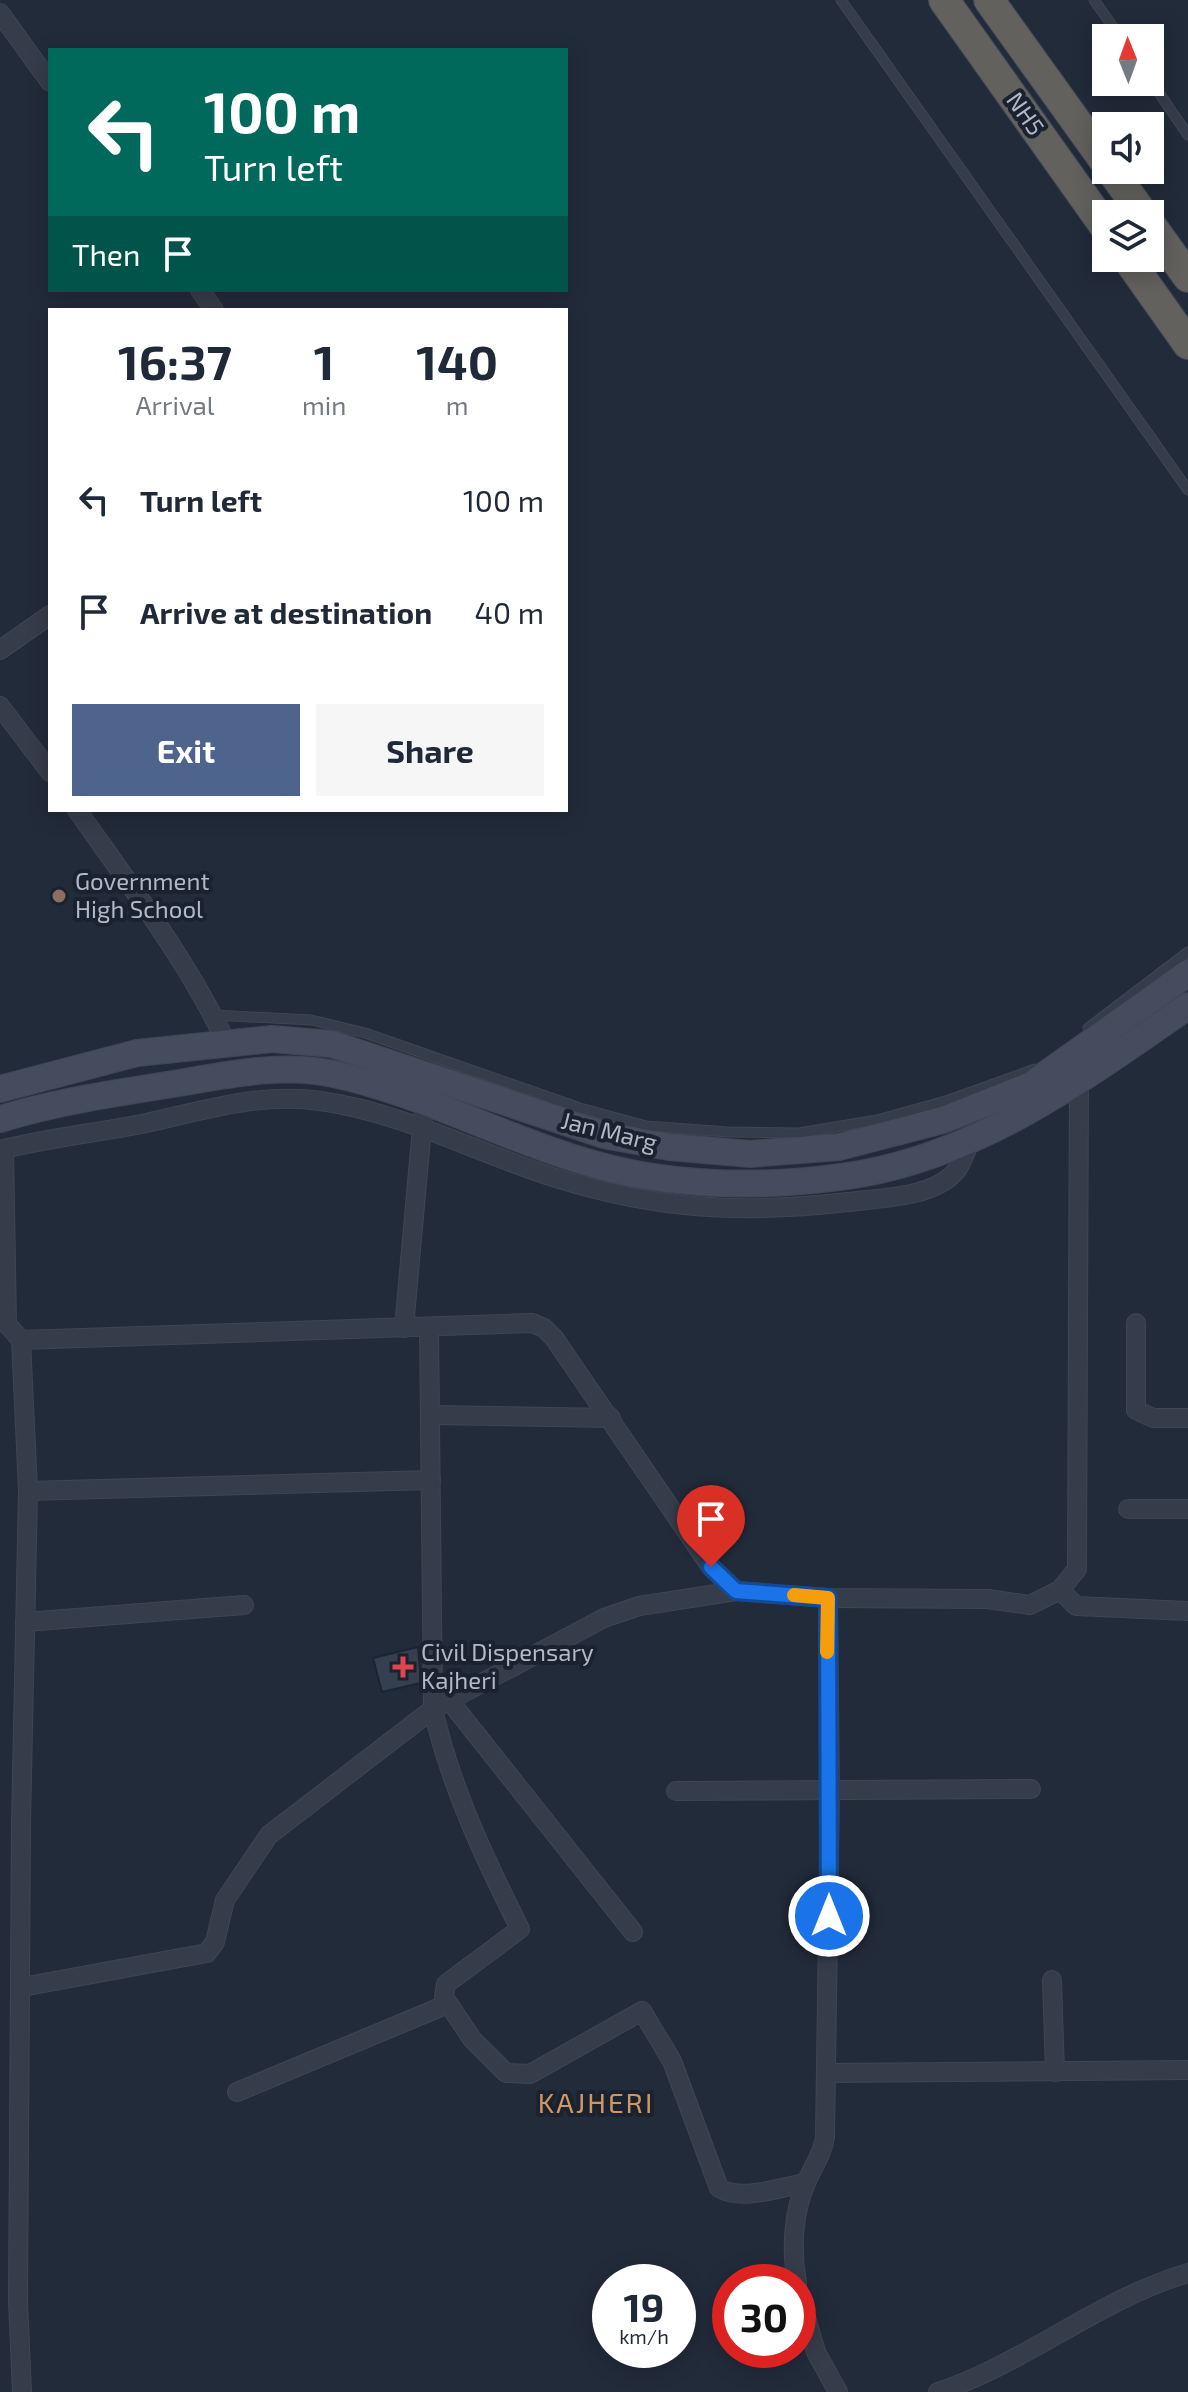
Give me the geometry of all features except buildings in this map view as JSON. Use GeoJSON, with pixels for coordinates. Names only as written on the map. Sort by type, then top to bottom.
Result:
{"type":"FeatureCollection","features":[{"type":"Feature","properties":{"kind":"highway","name":"NH5"},"geometry":{"type":"LineString","coordinates":[[944,0],[1092,208]]}},
{"type":"Feature","properties":{"kind":"highway","name":"NH5"},"geometry":{"type":"LineString","coordinates":[[989,0],[1092,143]]}},
{"type":"Feature","properties":{"kind":"highway"},"geometry":{"type":"LineString","coordinates":[[1164,244],[1188,277]]}},
{"type":"Feature","properties":{"kind":"highway"},"geometry":{"type":"LineString","coordinates":[[1137,272],[1188,344]]}},
{"type":"Feature","properties":{"kind":"main road","name":"Jan Marg"},"geometry":{"type":"LineString","coordinates":[[0,1119],[37,1108],[249,1072],[326,1073],[423,1114],[598,1165],[692,1180],[774,1183],[862,1173],[971,1138],[1020,1118],[1074,1060],[1188,973]]}},
{"type":"Feature","properties":{"kind":"main road","name":"Jan Marg"},"geometry":{"type":"LineString","coordinates":[[0,1089],[137,1053],[272,1039],[332,1044],[604,1135],[669,1147],[750,1154],[839,1147],[943,1120],[1031,1085],[1074,1060],[1188,1006]]}},
{"type":"Feature","properties":{"kind":"street"},"geometry":{"type":"LineString","coordinates":[[0,13],[48,79]]}},
{"type":"Feature","properties":{"kind":"street"},"geometry":{"type":"LineString","coordinates":[[0,650],[48,616]]}},
{"type":"Feature","properties":{"kind":"street"},"geometry":{"type":"LineString","coordinates":[[0,706],[48,769]]}},
{"type":"Feature","properties":{"kind":"street"},"geometry":{"type":"LineString","coordinates":[[78,812],[213,1015],[226,1042]]}},
{"type":"Feature","properties":{"kind":"street"},"geometry":{"type":"LineString","coordinates":[[22,1987],[207,1953],[215,1942],[225,1900],[269,1835],[441,1704],[604,1618],[639,1606],[736,1591],[828,1598],[988,1599],[1030,1605],[1060,1590],[1077,1569],[1074,1060]]}},
{"type":"Feature","properties":{"kind":"street"},"geometry":{"type":"LineString","coordinates":[[22,2392],[18,2301],[28,1491],[21,1340],[7,1324],[2,1150],[46,1138],[141,1124],[224,1104],[278,1099],[423,1114],[404,1328]]}},
{"type":"Feature","properties":{"kind":"street"},"geometry":{"type":"LineString","coordinates":[[21,1340],[532,1323],[544,1328],[611,1418],[711,1567],[736,1591]]}},
{"type":"Feature","properties":{"kind":"street"},"geometry":{"type":"LineString","coordinates":[[1136,1323],[1136,1410],[1153,1418],[1188,1418]]}},
{"type":"Feature","properties":{"kind":"street"},"geometry":{"type":"LineString","coordinates":[[429,1327],[431,1480],[446,1765],[470,1828],[520,1929],[446,1984],[444,1997],[472,2039],[506,2073],[518,2075],[530,2074],[642,2011],[672,2061],[719,2188],[729,2194],[806,2183]]}},
{"type":"Feature","properties":{"kind":"street"},"geometry":{"type":"LineString","coordinates":[[431,1415],[611,1418]]}},
{"type":"Feature","properties":{"kind":"street"},"geometry":{"type":"LineString","coordinates":[[28,1491],[431,1480]]}},
{"type":"Feature","properties":{"kind":"street"},"geometry":{"type":"LineString","coordinates":[[1128,1509],[1188,1509]]}},
{"type":"Feature","properties":{"kind":"street"},"geometry":{"type":"LineString","coordinates":[[1060,1590],[1076,1606],[1188,1611]]}},
{"type":"Feature","properties":{"kind":"street"},"geometry":{"type":"LineString","coordinates":[[796,2264],[794,2245],[806,2183],[821,2157],[825,2137],[830,1791],[828,1598]]}},
{"type":"Feature","properties":{"kind":"street"},"geometry":{"type":"LineString","coordinates":[[25,1622],[244,1605]]}},
{"type":"Feature","properties":{"kind":"street"},"geometry":{"type":"LineString","coordinates":[[441,1704],[633,1932]]}},
{"type":"Feature","properties":{"kind":"street"},"geometry":{"type":"LineString","coordinates":[[676,1791],[1031,1789]]}},
{"type":"Feature","properties":{"kind":"street"},"geometry":{"type":"LineString","coordinates":[[1052,1980],[1055,2072]]}},
{"type":"Feature","properties":{"kind":"street"},"geometry":{"type":"LineString","coordinates":[[237,2092],[448,2004]]}},
{"type":"Feature","properties":{"kind":"street"},"geometry":{"type":"LineString","coordinates":[[826,2073],[1188,2070]]}},
{"type":"Feature","properties":{"kind":"street"},"geometry":{"type":"LineString","coordinates":[[938,2392],[1036,2347],[1116,2301],[1188,2273]]}},
{"type":"Feature","properties":{"kind":"street"},"geometry":{"type":"LineString","coordinates":[[816,2352],[837,2392]]}},
{"type":"Feature","properties":{"kind":"lane"},"geometry":{"type":"LineString","coordinates":[[841,0],[1188,490]]}},
{"type":"Feature","properties":{"kind":"lane"},"geometry":{"type":"LineString","coordinates":[[1094,0],[1111,24]]}},
{"type":"Feature","properties":{"kind":"lane"},"geometry":{"type":"LineString","coordinates":[[1161,96],[1188,135]]}},
{"type":"Feature","properties":{"kind":"lane"},"geometry":{"type":"LineString","coordinates":[[213,1015],[311,1020],[365,1033],[580,1108],[646,1126],[799,1133],[877,1120],[1074,1060],[1188,952]]}},
{"type":"Feature","properties":{"kind":"slow traffic"},"geometry":{"type":"LineString","coordinates":[[794,1595],[828,1598],[827,1652]]}},
{"type":"Feature","properties":{"kind":"place","name":"Government High School"},"geometry":{"type":"Point","coordinates":[59,896]}},
{"type":"Feature","properties":{"kind":"place","name":"Civil Dispensary Kajheri"},"geometry":{"type":"Point","coordinates":[403,1667]}},
{"type":"Feature","properties":{"kind":"district","name":"KAJHERI"},"geometry":{"type":"Point","coordinates":[596,2103]}},
{"type":"Feature","properties":{"kind":"route"},"geometry":{"type":"LineString","coordinates":[[711,1567],[736,1591],[828,1598],[829,1916]]}}]}
